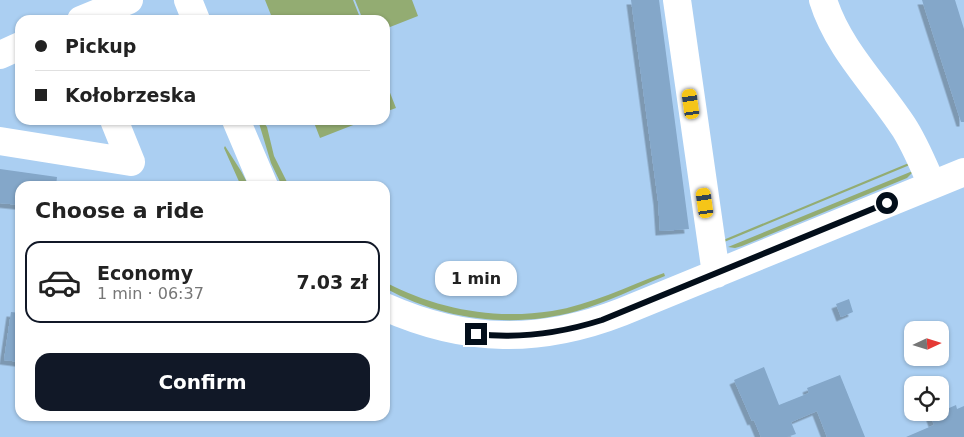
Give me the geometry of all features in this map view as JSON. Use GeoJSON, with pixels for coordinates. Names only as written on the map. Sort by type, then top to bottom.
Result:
{"type":"FeatureCollection","features":[{"type":"Feature","properties":{"kind":"street"},"geometry":{"type":"LineString","coordinates":[[93,15],[129,0]]}},
{"type":"Feature","properties":{"kind":"street"},"geometry":{"type":"LineString","coordinates":[[188,0],[194,15]]}},
{"type":"Feature","properties":{"kind":"street"},"geometry":{"type":"LineString","coordinates":[[677,0],[716,274]]}},
{"type":"Feature","properties":{"kind":"street"},"geometry":{"type":"LineString","coordinates":[[823,0],[828,16],[844,44],[905,129],[920,155],[932,184]]}},
{"type":"Feature","properties":{"kind":"street"},"geometry":{"type":"LineString","coordinates":[[0,141],[131,162],[116,125]]}},
{"type":"Feature","properties":{"kind":"street"},"geometry":{"type":"LineString","coordinates":[[238,125],[262,181]]}},
{"type":"Feature","properties":{"kind":"street"},"geometry":{"type":"LineString","coordinates":[[390,309],[420,322],[465,332],[510,336],[557,332],[579,327],[644,303],[964,172]]}},
{"type":"Feature","properties":{"kind":"green space"},"geometry":{"type":"Polygon","coordinates":[[[265,0],[353,0],[359,15],[271,15],[265,0]]]}},
{"type":"Feature","properties":{"kind":"green space"},"geometry":{"type":"Polygon","coordinates":[[[355,0],[412,0],[418,16],[390,27],[390,15],[361,15],[355,0]]]}},
{"type":"Feature","properties":{"kind":"green space"},"geometry":{"type":"Polygon","coordinates":[[[390,93],[396,108],[390,110],[390,93]]]}},
{"type":"Feature","properties":{"kind":"green space"},"geometry":{"type":"Polygon","coordinates":[[[260,125],[266,125],[267,127],[274,156],[286,181],[280,181],[271,163],[260,125]]]}},
{"type":"Feature","properties":{"kind":"green space"},"geometry":{"type":"Polygon","coordinates":[[[315,125],[353,125],[320,138],[315,125]]]}},
{"type":"Feature","properties":{"kind":"green space"},"geometry":{"type":"Polygon","coordinates":[[[225,146],[246,181],[239,181],[224,148],[225,146]]]}},
{"type":"Feature","properties":{"kind":"green space"},"geometry":{"type":"Polygon","coordinates":[[[916,160],[917,162],[717,245],[716,243],[916,160]]]}},
{"type":"Feature","properties":{"kind":"green space"},"geometry":{"type":"Polygon","coordinates":[[[915,170],[907,178],[742,246],[728,247],[915,170]]]}},
{"type":"Feature","properties":{"kind":"green space"},"geometry":{"type":"Polygon","coordinates":[[[664,273],[665,276],[577,311],[528,320],[479,318],[430,308],[390,290],[390,284],[424,299],[466,310],[487,313],[509,314],[552,311],[609,295],[664,273]]]}},
{"type":"Feature","properties":{"kind":"building"},"geometry":{"type":"Polygon","coordinates":[[[631,0],[659,0],[689,229],[660,231],[658,201],[631,0]]]}},
{"type":"Feature","properties":{"kind":"building"},"geometry":{"type":"Polygon","coordinates":[[[922,0],[955,0],[964,29],[964,122],[961,122],[922,0]]]}},
{"type":"Feature","properties":{"kind":"building"},"geometry":{"type":"Polygon","coordinates":[[[0,169],[57,177],[57,181],[15,181],[15,204],[0,203],[0,169]]]}},
{"type":"Feature","properties":{"kind":"building"},"geometry":{"type":"Polygon","coordinates":[[[849,299],[853,312],[841,317],[836,304],[849,299]]]}},
{"type":"Feature","properties":{"kind":"building"},"geometry":{"type":"Polygon","coordinates":[[[11,312],[15,312],[15,361],[4,360],[11,312]]]}},
{"type":"Feature","properties":{"kind":"building"},"geometry":{"type":"Polygon","coordinates":[[[764,367],[779,405],[809,393],[807,388],[840,375],[865,437],[827,437],[817,411],[791,422],[796,434],[787,437],[761,437],[734,380],[764,367]]]}},
{"type":"Feature","properties":{"kind":"building"},"geometry":{"type":"Polygon","coordinates":[[[956,405],[957,409],[964,406],[964,437],[906,437],[934,425],[933,421],[949,421],[949,408],[956,405]]]}},
{"type":"Feature","properties":{"kind":"route"},"geometry":{"type":"LineString","coordinates":[[476,334],[534,335],[557,332],[602,320],[887,203]]}}]}
